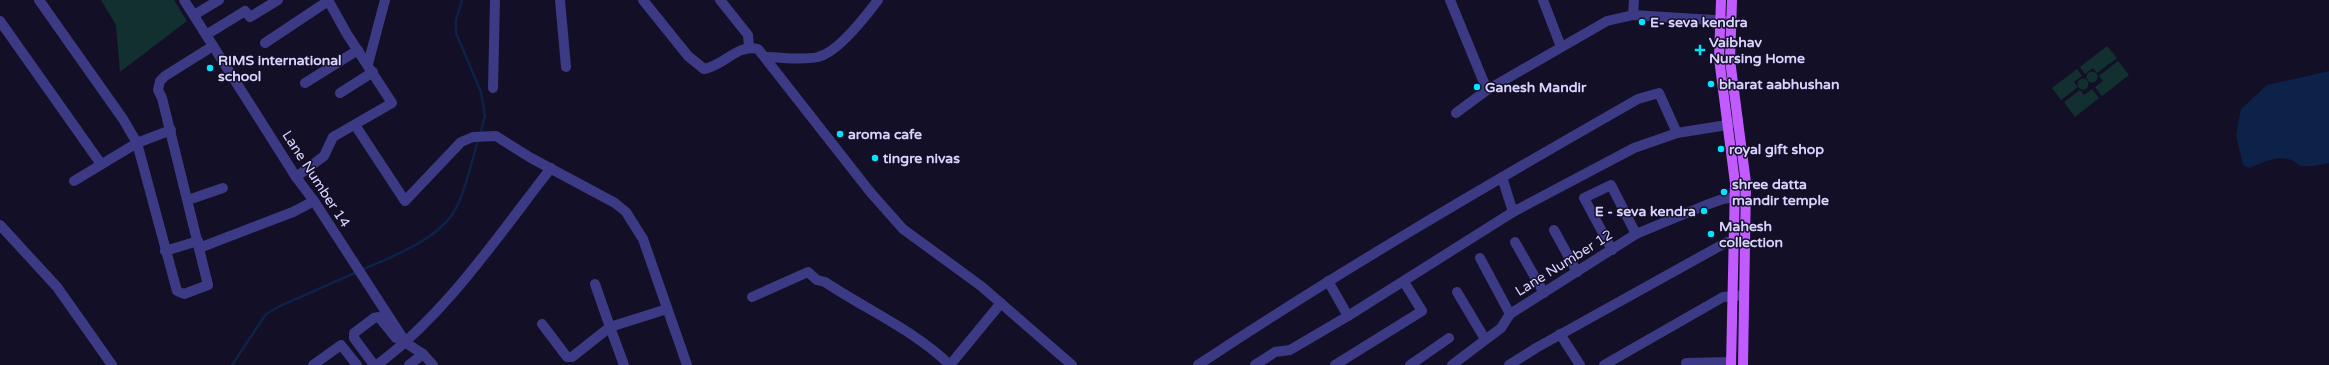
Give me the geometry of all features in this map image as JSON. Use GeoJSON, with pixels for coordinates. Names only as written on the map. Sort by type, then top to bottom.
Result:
{"type":"FeatureCollection","features":[{"type":"Feature","properties":{"kind":"main road"},"geometry":{"type":"LineString","coordinates":[[1721,0],[1719,58],[1733,161],[1734,198],[1731,364]]}},
{"type":"Feature","properties":{"kind":"main road"},"geometry":{"type":"LineString","coordinates":[[1732,0],[1730,60],[1744,160],[1746,195],[1743,365]]}},
{"type":"Feature","properties":{"kind":"main road"},"geometry":{"type":"LineString","coordinates":[[1733,161],[1744,160]]}},
{"type":"Feature","properties":{"kind":"street"},"geometry":{"type":"LineString","coordinates":[[39,0],[123,119],[137,143],[164,251],[177,291],[184,294],[208,285],[171,130],[162,98],[158,90],[160,81],[212,46]]}},
{"type":"Feature","properties":{"kind":"street","name":"Lane Number 14"},"geometry":{"type":"LineString","coordinates":[[184,0],[296,177],[314,201],[370,288],[404,345],[423,354],[433,365]]}},
{"type":"Feature","properties":{"kind":"street"},"geometry":{"type":"LineString","coordinates":[[194,15],[219,0]]}},
{"type":"Feature","properties":{"kind":"street"},"geometry":{"type":"LineString","coordinates":[[206,35],[245,11],[250,17],[278,0]]}},
{"type":"Feature","properties":{"kind":"street"},"geometry":{"type":"LineString","coordinates":[[265,43],[328,0],[392,103],[333,137],[324,156],[296,177]]}},
{"type":"Feature","properties":{"kind":"street"},"geometry":{"type":"LineString","coordinates":[[340,93],[370,68],[384,0]]}},
{"type":"Feature","properties":{"kind":"street"},"geometry":{"type":"LineString","coordinates":[[493,88],[495,0]]}},
{"type":"Feature","properties":{"kind":"street"},"geometry":{"type":"LineString","coordinates":[[560,0],[566,67]]}},
{"type":"Feature","properties":{"kind":"street"},"geometry":{"type":"LineString","coordinates":[[643,0],[688,56],[704,69],[716,67],[739,51],[749,47],[758,49],[871,194],[903,229],[981,286],[1072,365]]}},
{"type":"Feature","properties":{"kind":"street"},"geometry":{"type":"LineString","coordinates":[[720,0],[748,35],[749,47]]}},
{"type":"Feature","properties":{"kind":"street"},"geometry":{"type":"LineString","coordinates":[[765,57],[800,59],[820,57],[839,44],[878,0]]}},
{"type":"Feature","properties":{"kind":"street"},"geometry":{"type":"LineString","coordinates":[[1450,0],[1487,90]]}},
{"type":"Feature","properties":{"kind":"street"},"geometry":{"type":"LineString","coordinates":[[1543,0],[1561,48]]}},
{"type":"Feature","properties":{"kind":"street"},"geometry":{"type":"LineString","coordinates":[[1633,15],[1634,0]]}},
{"type":"Feature","properties":{"kind":"street"},"geometry":{"type":"LineString","coordinates":[[1456,114],[1487,90],[1607,21],[1633,15],[1731,21]]}},
{"type":"Feature","properties":{"kind":"street"},"geometry":{"type":"LineString","coordinates":[[0,21],[101,164]]}},
{"type":"Feature","properties":{"kind":"street"},"geometry":{"type":"LineString","coordinates":[[305,83],[358,50]]}},
{"type":"Feature","properties":{"kind":"street"},"geometry":{"type":"LineString","coordinates":[[1198,365],[1328,281],[1502,177],[1638,100],[1659,93],[1677,133]]}},
{"type":"Feature","properties":{"kind":"street"},"geometry":{"type":"LineString","coordinates":[[1255,365],[1275,352],[1290,350],[1348,316],[1513,212],[1634,148],[1677,133],[1727,125],[1738,120]]}},
{"type":"Feature","properties":{"kind":"street"},"geometry":{"type":"LineString","coordinates":[[355,125],[405,201],[461,142],[473,137],[496,136],[551,168],[602,194],[626,212],[643,240],[687,365]]}},
{"type":"Feature","properties":{"kind":"street"},"geometry":{"type":"LineString","coordinates":[[74,181],[137,143],[171,130]]}},
{"type":"Feature","properties":{"kind":"street"},"geometry":{"type":"LineString","coordinates":[[404,345],[381,319],[374,318],[353,336],[376,365],[404,345],[444,304],[551,168]]}},
{"type":"Feature","properties":{"kind":"street"},"geometry":{"type":"LineString","coordinates":[[1502,177],[1513,212]]}},
{"type":"Feature","properties":{"kind":"street"},"geometry":{"type":"LineString","coordinates":[[1612,250],[1584,198],[1611,185],[1636,234]]}},
{"type":"Feature","properties":{"kind":"street"},"geometry":{"type":"LineString","coordinates":[[188,200],[223,188]]}},
{"type":"Feature","properties":{"kind":"street","name":"Lane Number 12"},"geometry":{"type":"LineString","coordinates":[[1510,314],[1636,234],[1706,205],[1746,195]]}},
{"type":"Feature","properties":{"kind":"street"},"geometry":{"type":"LineString","coordinates":[[164,251],[199,245],[293,212],[314,201]]}},
{"type":"Feature","properties":{"kind":"street"},"geometry":{"type":"LineString","coordinates":[[0,225],[56,288],[112,365]]}},
{"type":"Feature","properties":{"kind":"street"},"geometry":{"type":"LineString","coordinates":[[1554,230],[1577,272]]}},
{"type":"Feature","properties":{"kind":"street"},"geometry":{"type":"LineString","coordinates":[[1509,365],[1560,334],[1727,242],[1745,241]]}},
{"type":"Feature","properties":{"kind":"street"},"geometry":{"type":"LineString","coordinates":[[1515,242],[1544,293]]}},
{"type":"Feature","properties":{"kind":"street"},"geometry":{"type":"LineString","coordinates":[[1452,365],[1501,328],[1510,314],[1480,258]]}},
{"type":"Feature","properties":{"kind":"street"},"geometry":{"type":"LineString","coordinates":[[752,297],[808,272],[817,280],[825,282],[917,338],[933,349],[950,365],[1001,303]]}},
{"type":"Feature","properties":{"kind":"street"},"geometry":{"type":"LineString","coordinates":[[1328,281],[1348,316]]}},
{"type":"Feature","properties":{"kind":"street"},"geometry":{"type":"LineString","coordinates":[[1335,365],[1422,311],[1404,282]]}},
{"type":"Feature","properties":{"kind":"street"},"geometry":{"type":"LineString","coordinates":[[595,284],[624,365]]}},
{"type":"Feature","properties":{"kind":"street"},"geometry":{"type":"LineString","coordinates":[[1457,292],[1486,339]]}},
{"type":"Feature","properties":{"kind":"street"},"geometry":{"type":"LineString","coordinates":[[1604,365],[1723,297],[1744,295]]}},
{"type":"Feature","properties":{"kind":"street"},"geometry":{"type":"LineString","coordinates":[[542,324],[570,358],[610,327],[667,309]]}},
{"type":"Feature","properties":{"kind":"street"},"geometry":{"type":"LineString","coordinates":[[1560,334],[1580,365]]}},
{"type":"Feature","properties":{"kind":"street"},"geometry":{"type":"LineString","coordinates":[[1410,365],[1449,338]]}},
{"type":"Feature","properties":{"kind":"street"},"geometry":{"type":"LineString","coordinates":[[313,365],[341,345],[357,365]]}},
{"type":"Feature","properties":{"kind":"street"},"geometry":{"type":"LineString","coordinates":[[409,365],[423,354]]}},
{"type":"Feature","properties":{"kind":"street"},"geometry":{"type":"LineString","coordinates":[[1686,363],[1731,364]]}},
{"type":"Feature","properties":{"kind":"green space"},"geometry":{"type":"Polygon","coordinates":[[[101,0],[174,0],[187,21],[120,72],[116,25],[101,0]]]}},
{"type":"Feature","properties":{"kind":"green space"},"geometry":{"type":"Polygon","coordinates":[[[2107,46],[2117,58],[2097,73],[2093,68],[2085,74],[2080,67],[2107,46]]]}},
{"type":"Feature","properties":{"kind":"green space"},"geometry":{"type":"Polygon","coordinates":[[[2118,61],[2129,75],[2102,96],[2095,87],[2103,81],[2099,76],[2118,61]]]}},
{"type":"Feature","properties":{"kind":"green space"},"geometry":{"type":"Polygon","coordinates":[[[2077,69],[2082,76],[2074,82],[2078,87],[2061,100],[2052,88],[2077,69]]]}},
{"type":"Feature","properties":{"kind":"green space"},"geometry":{"type":"Polygon","coordinates":[[[2090,72],[2094,72],[2096,73],[2096,81],[2090,82],[2087,79],[2087,75],[2090,72]]]}},
{"type":"Feature","properties":{"kind":"green space"},"geometry":{"type":"Polygon","coordinates":[[[2083,78],[2087,80],[2089,84],[2087,88],[2083,90],[2079,88],[2077,84],[2079,80],[2083,78]]]}},
{"type":"Feature","properties":{"kind":"green space"},"geometry":{"type":"Polygon","coordinates":[[[2092,89],[2099,98],[2075,117],[2064,102],[2080,90],[2084,95],[2092,89]]]}},
{"type":"Feature","properties":{"kind":"water"},"geometry":{"type":"Polygon","coordinates":[[[2329,71],[2329,163],[2313,166],[2300,166],[2294,161],[2282,158],[2269,160],[2249,168],[2243,165],[2236,135],[2241,109],[2267,85],[2329,71]]]}},
{"type":"Feature","properties":{"kind":"waterway"},"geometry":{"type":"LineString","coordinates":[[462,0],[456,20],[456,33],[481,92],[485,116],[480,135]]}},
{"type":"Feature","properties":{"kind":"waterway"},"geometry":{"type":"LineString","coordinates":[[362,270],[402,252],[430,236],[451,216],[464,189],[478,140]]}},
{"type":"Feature","properties":{"kind":"waterway"},"geometry":{"type":"LineString","coordinates":[[232,365],[266,314],[280,306],[357,272]]}},
{"type":"Feature","properties":{"kind":"place","name":"E- seva kendra"},"geometry":{"type":"Point","coordinates":[1642,22]}},
{"type":"Feature","properties":{"kind":"place","name":"Vaibhav Nursing Home"},"geometry":{"type":"Point","coordinates":[1700,50]}},
{"type":"Feature","properties":{"kind":"place","name":"RIMS international school"},"geometry":{"type":"Point","coordinates":[210,68]}},
{"type":"Feature","properties":{"kind":"place","name":"bharat aabhushan"},"geometry":{"type":"Point","coordinates":[1711,84]}},
{"type":"Feature","properties":{"kind":"place","name":"Ganesh Mandir"},"geometry":{"type":"Point","coordinates":[1477,87]}},
{"type":"Feature","properties":{"kind":"place","name":"aroma cafe"},"geometry":{"type":"Point","coordinates":[840,134]}},
{"type":"Feature","properties":{"kind":"place","name":"royal gift shop"},"geometry":{"type":"Point","coordinates":[1721,149]}},
{"type":"Feature","properties":{"kind":"place","name":"tingre nivas"},"geometry":{"type":"Point","coordinates":[875,158]}},
{"type":"Feature","properties":{"kind":"place","name":"shree datta mandir temple"},"geometry":{"type":"Point","coordinates":[1724,192]}},
{"type":"Feature","properties":{"kind":"place","name":"E - seva kendra"},"geometry":{"type":"Point","coordinates":[1704,211]}},
{"type":"Feature","properties":{"kind":"place","name":"Mahesh collection"},"geometry":{"type":"Point","coordinates":[1711,234]}}]}
